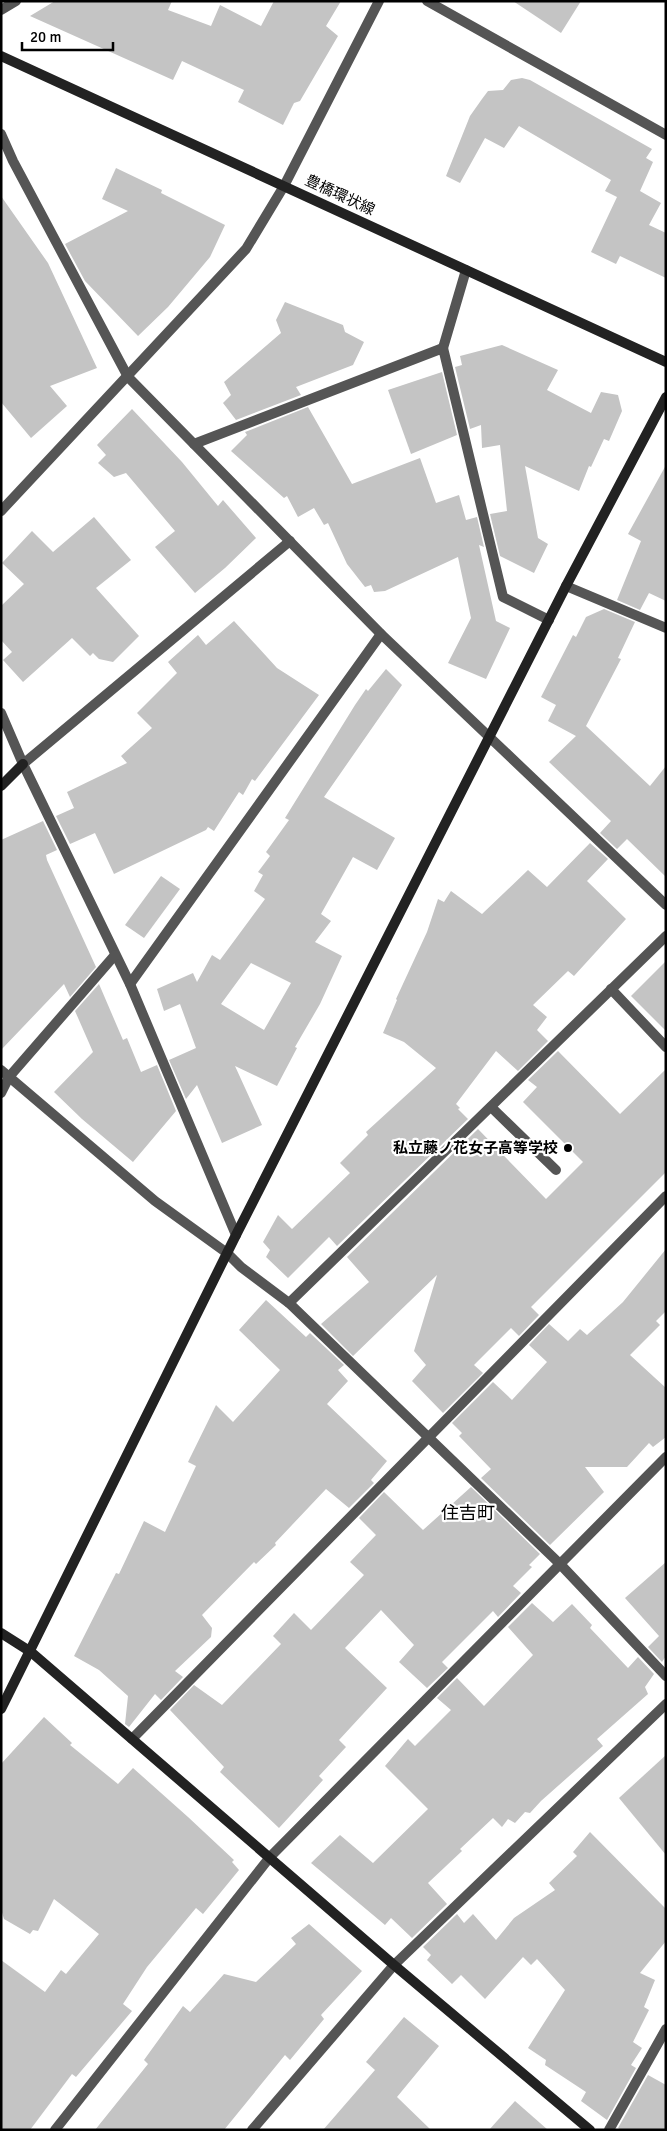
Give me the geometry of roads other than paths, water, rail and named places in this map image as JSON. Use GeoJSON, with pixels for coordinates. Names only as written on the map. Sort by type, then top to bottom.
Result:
{"type":"FeatureCollection","features":[{"type":"Feature","properties":{"kind":"street"},"geometry":{"type":"LineString","coordinates":[[1,10],[16,1]]}},
{"type":"Feature","properties":{"kind":"street"},"geometry":{"type":"LineString","coordinates":[[1,511],[246,249],[284,186],[379,1]]}},
{"type":"Feature","properties":{"kind":"street"},"geometry":{"type":"LineString","coordinates":[[426,1],[666,134]]}},
{"type":"Feature","properties":{"kind":"street","name":"豊橋環状線"},"geometry":{"type":"LineString","coordinates":[[1,56],[666,362]]}},
{"type":"Feature","properties":{"kind":"street"},"geometry":{"type":"LineString","coordinates":[[1,134],[13,161],[128,377],[381,634],[491,736],[666,905]]}},
{"type":"Feature","properties":{"kind":"street"},"geometry":{"type":"LineString","coordinates":[[466,270],[443,348],[503,597],[549,620]]}},
{"type":"Feature","properties":{"kind":"street"},"geometry":{"type":"LineString","coordinates":[[194,444],[443,348]]}},
{"type":"Feature","properties":{"kind":"street"},"geometry":{"type":"LineString","coordinates":[[1,1709],[31,1652],[236,1234],[566,586],[666,397]]}},
{"type":"Feature","properties":{"kind":"street"},"geometry":{"type":"LineString","coordinates":[[1,786],[23,764],[290,541]]}},
{"type":"Feature","properties":{"kind":"street"},"geometry":{"type":"LineString","coordinates":[[566,586],[666,628]]}},
{"type":"Feature","properties":{"kind":"street"},"geometry":{"type":"LineString","coordinates":[[130,984],[381,634]]}},
{"type":"Feature","properties":{"kind":"street"},"geometry":{"type":"LineString","coordinates":[[1,713],[23,764],[130,984],[236,1234]]}},
{"type":"Feature","properties":{"kind":"street"},"geometry":{"type":"LineString","coordinates":[[289,1303],[666,936]]}},
{"type":"Feature","properties":{"kind":"street"},"geometry":{"type":"LineString","coordinates":[[1,1093],[5,1073],[116,955]]}},
{"type":"Feature","properties":{"kind":"street"},"geometry":{"type":"LineString","coordinates":[[611,989],[666,1047]]}},
{"type":"Feature","properties":{"kind":"street"},"geometry":{"type":"LineString","coordinates":[[5,1073],[155,1201],[227,1253],[241,1267],[289,1303],[560,1564],[666,1676]]}},
{"type":"Feature","properties":{"kind":"street"},"geometry":{"type":"LineString","coordinates":[[490,1107],[556,1170]]}},
{"type":"Feature","properties":{"kind":"street"},"geometry":{"type":"LineString","coordinates":[[132,1739],[666,1196]]}},
{"type":"Feature","properties":{"kind":"street"},"geometry":{"type":"LineString","coordinates":[[55,2130],[270,1857],[666,1457]]}},
{"type":"Feature","properties":{"kind":"street"},"geometry":{"type":"LineString","coordinates":[[1,1633],[31,1652],[394,1965],[590,2130]]}},
{"type":"Feature","properties":{"kind":"street"},"geometry":{"type":"LineString","coordinates":[[252,2130],[394,1965],[666,1704]]}},
{"type":"Feature","properties":{"kind":"street"},"geometry":{"type":"LineString","coordinates":[[608,2130],[666,2029]]}},
{"type":"Feature","properties":{"kind":"place","name":"私立藤ノ花女子高等学校"},"geometry":{"type":"Point","coordinates":[568,1148]}},
{"type":"Feature","properties":{"kind":"district","name":"住吉町"},"geometry":{"type":"Point","coordinates":[468,1513]}}]}
